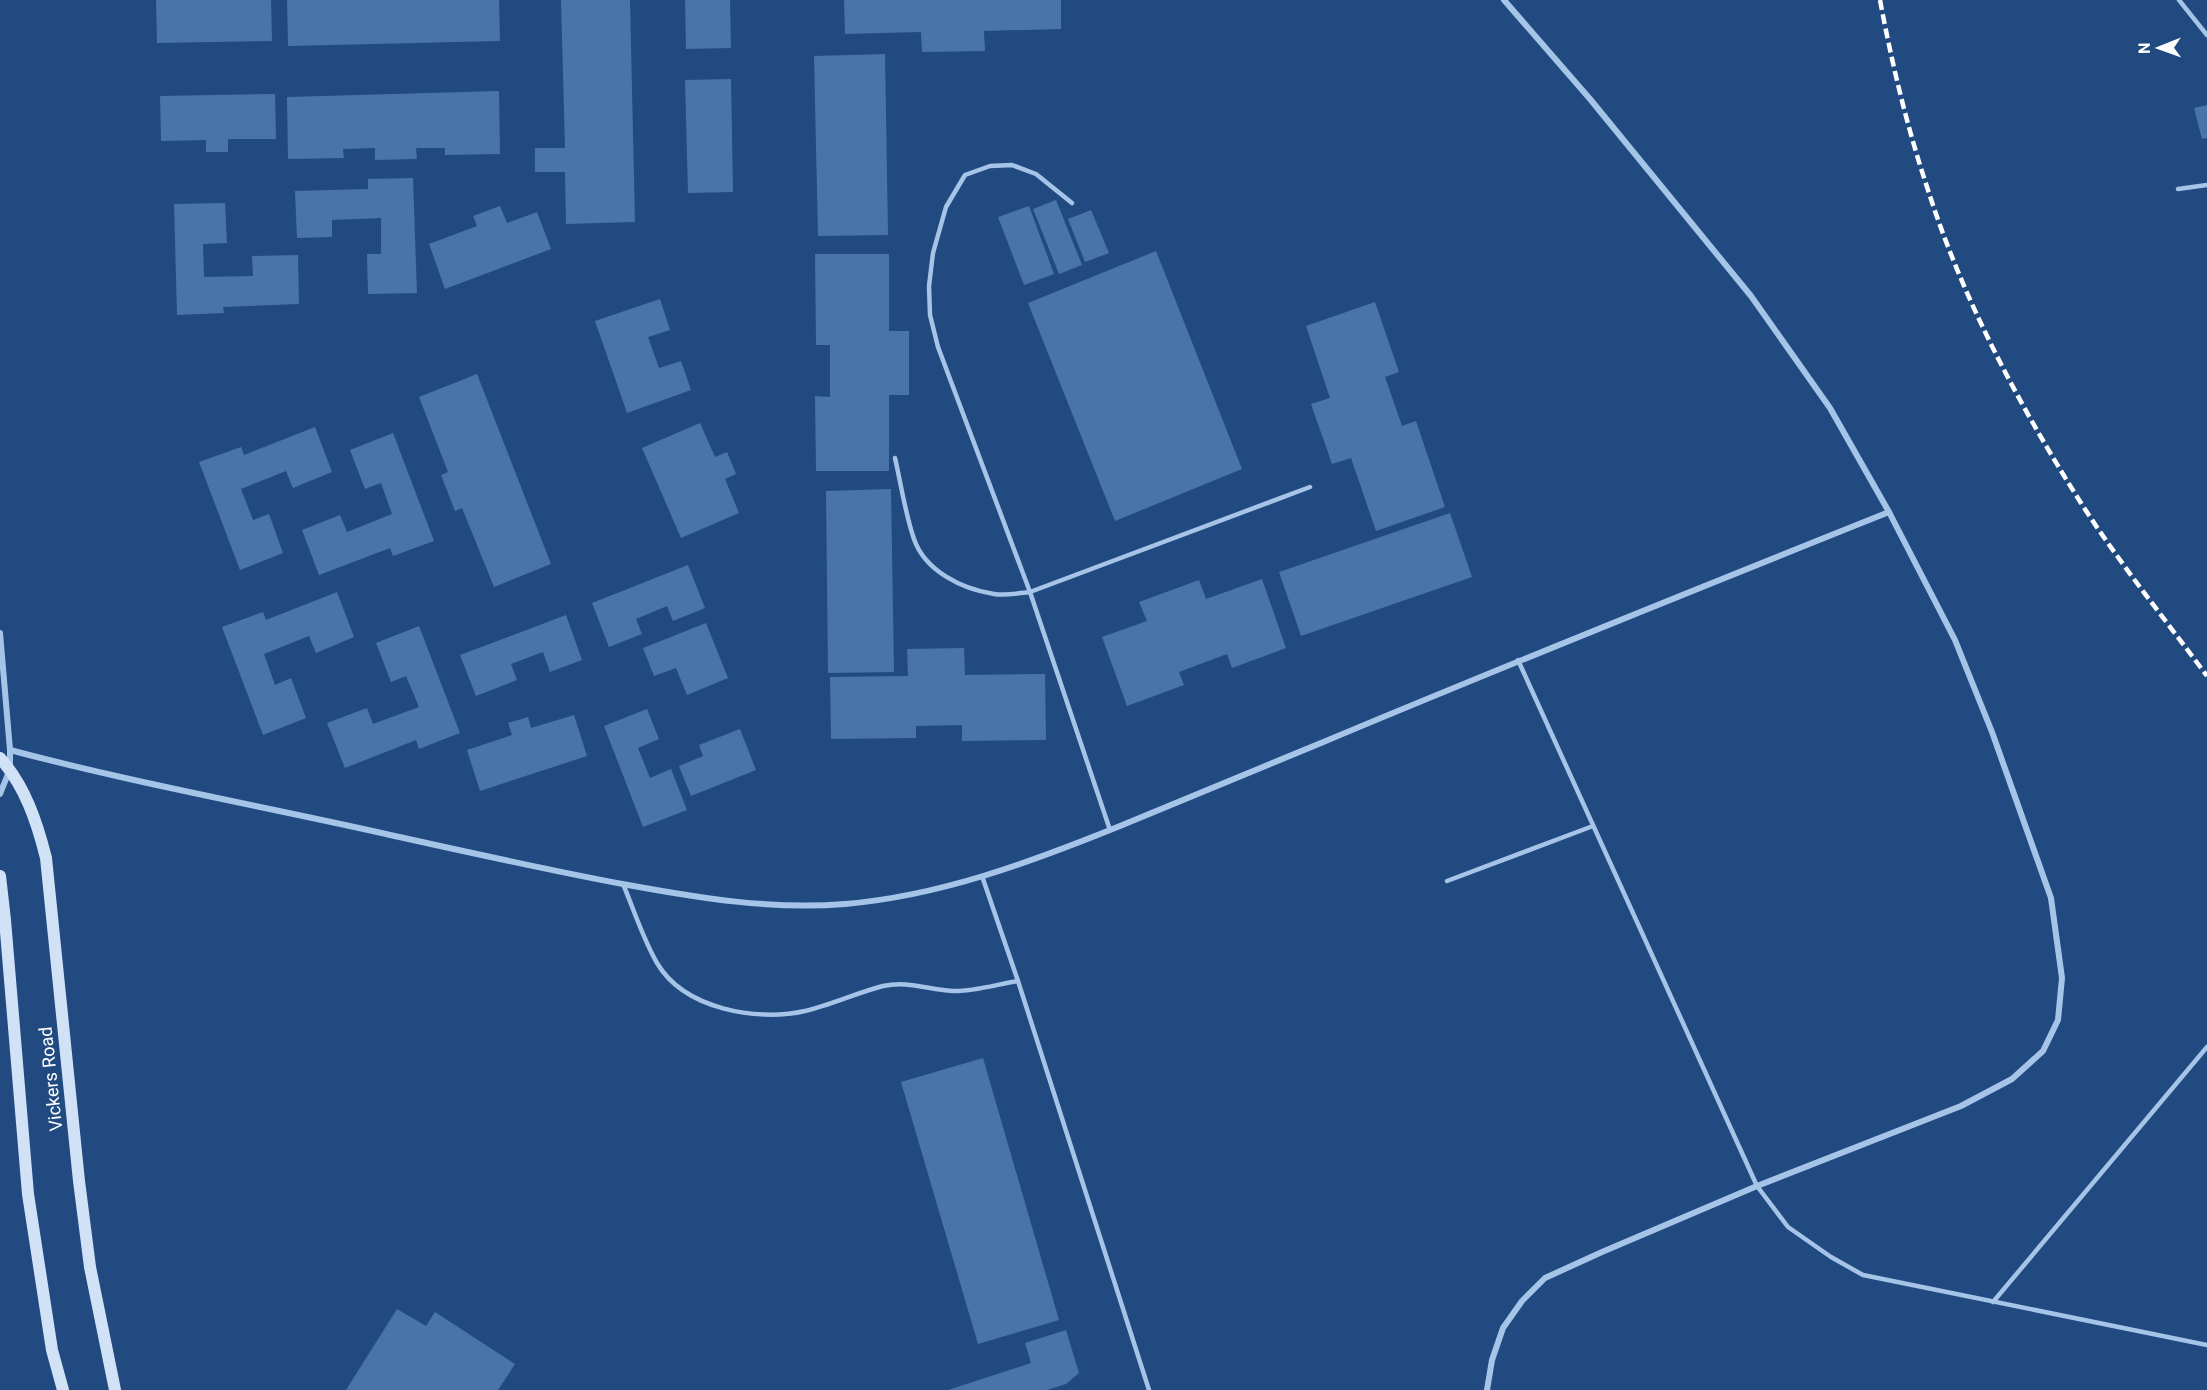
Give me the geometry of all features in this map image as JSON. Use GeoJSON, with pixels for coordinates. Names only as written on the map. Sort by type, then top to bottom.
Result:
{"type":"FeatureCollection","features":[{"type":"Feature","properties":{"kind":"main road","name":"Vickers Road"},"geometry":{"type":"LineString","coordinates":[[5,754],[10,769],[39,827],[46,858],[90,1267],[115,1390]]}},
{"type":"Feature","properties":{"kind":"main road","name":"Vickers Road"},"geometry":{"type":"LineString","coordinates":[[0,876],[6,920],[28,1194],[52,1350],[63,1390]]}},
{"type":"Feature","properties":{"kind":"street"},"geometry":{"type":"LineString","coordinates":[[1487,1390],[1492,1360],[1503,1328],[1522,1301],[1545,1278],[1757,1186],[1961,1106],[2012,1079],[2043,1051],[2058,1020],[2062,978],[2050,898],[1992,732],[1955,640],[1889,512],[1830,408],[1751,296],[1590,99],[1504,0]]}},
{"type":"Feature","properties":{"kind":"street"},"geometry":{"type":"LineString","coordinates":[[0,633],[5,754],[388,834],[490,858],[623,884],[742,903],[840,904],[904,897],[982,876],[1050,854],[1518,660],[1889,512]]}},
{"type":"Feature","properties":{"kind":"street"},"geometry":{"type":"LineString","coordinates":[[0,794],[10,769]]}},
{"type":"Feature","properties":{"kind":"lane"},"geometry":{"type":"LineString","coordinates":[[2179,0],[2207,35]]}},
{"type":"Feature","properties":{"kind":"lane"},"geometry":{"type":"LineString","coordinates":[[1072,203],[1036,174],[1012,165],[990,166],[965,175],[946,207],[933,254],[929,286],[930,315],[938,347],[1030,592],[1110,830]]}},
{"type":"Feature","properties":{"kind":"lane"},"geometry":{"type":"LineString","coordinates":[[2178,189],[2207,185]]}},
{"type":"Feature","properties":{"kind":"lane"},"geometry":{"type":"LineString","coordinates":[[895,458],[914,540],[929,564],[952,580],[973,589],[996,594],[1030,592],[1310,487]]}},
{"type":"Feature","properties":{"kind":"lane"},"geometry":{"type":"LineString","coordinates":[[1518,660],[1757,1186],[1788,1227],[1831,1257],[1863,1275],[2207,1346]]}},
{"type":"Feature","properties":{"kind":"lane"},"geometry":{"type":"LineString","coordinates":[[1447,880],[1593,826]]}},
{"type":"Feature","properties":{"kind":"lane"},"geometry":{"type":"LineString","coordinates":[[982,876],[1149,1390]]}},
{"type":"Feature","properties":{"kind":"lane"},"geometry":{"type":"LineString","coordinates":[[623,884],[657,965],[676,985],[712,1007],[772,1014],[803,1011],[885,986],[913,984],[955,991],[1018,981]]}},
{"type":"Feature","properties":{"kind":"lane"},"geometry":{"type":"LineString","coordinates":[[1992,1302],[2207,1047]]}},
{"type":"Feature","properties":{"kind":"building"},"geometry":{"type":"Polygon","coordinates":[[[156,0],[271,0],[272,41],[157,43],[156,0]]]}},
{"type":"Feature","properties":{"kind":"building"},"geometry":{"type":"Polygon","coordinates":[[[287,0],[499,0],[500,41],[288,46],[287,0]]]}},
{"type":"Feature","properties":{"kind":"building"},"geometry":{"type":"Polygon","coordinates":[[[561,0],[630,0],[635,222],[566,224],[565,172],[535,172],[535,148],[565,148],[561,0]]]}},
{"type":"Feature","properties":{"kind":"building"},"geometry":{"type":"Polygon","coordinates":[[[685,0],[730,0],[731,48],[686,49],[685,0]]]}},
{"type":"Feature","properties":{"kind":"building"},"geometry":{"type":"Polygon","coordinates":[[[844,0],[1061,0],[1061,29],[984,31],[985,51],[922,52],[921,32],[845,34],[844,0]]]}},
{"type":"Feature","properties":{"kind":"building"},"geometry":{"type":"Polygon","coordinates":[[[885,54],[888,235],[818,236],[814,56],[885,54]]]}},
{"type":"Feature","properties":{"kind":"building"},"geometry":{"type":"Polygon","coordinates":[[[731,79],[733,192],[688,193],[685,80],[731,79]]]}},
{"type":"Feature","properties":{"kind":"building"},"geometry":{"type":"Polygon","coordinates":[[[499,91],[500,154],[445,155],[445,148],[416,148],[417,159],[375,160],[375,148],[343,149],[344,158],[288,159],[287,97],[499,91]]]}},
{"type":"Feature","properties":{"kind":"building"},"geometry":{"type":"Polygon","coordinates":[[[275,94],[276,139],[228,139],[228,152],[206,152],[206,140],[161,141],[160,96],[275,94]]]}},
{"type":"Feature","properties":{"kind":"building"},"geometry":{"type":"Polygon","coordinates":[[[2207,105],[2207,138],[2202,139],[2194,108],[2207,105]]]}},
{"type":"Feature","properties":{"kind":"building"},"geometry":{"type":"Polygon","coordinates":[[[413,178],[417,293],[368,294],[367,254],[381,254],[381,218],[332,220],[332,237],[297,238],[295,191],[368,189],[368,179],[413,178]]]}},
{"type":"Feature","properties":{"kind":"building"},"geometry":{"type":"Polygon","coordinates":[[[1056,200],[1082,265],[1059,274],[1033,209],[1056,200]]]}},
{"type":"Feature","properties":{"kind":"building"},"geometry":{"type":"Polygon","coordinates":[[[225,203],[227,243],[203,244],[204,277],[253,276],[252,256],[298,255],[299,304],[223,307],[224,313],[177,315],[174,204],[225,203]]]}},
{"type":"Feature","properties":{"kind":"building"},"geometry":{"type":"Polygon","coordinates":[[[500,206],[507,223],[537,212],[551,249],[445,289],[429,244],[477,226],[473,216],[500,206]]]}},
{"type":"Feature","properties":{"kind":"building"},"geometry":{"type":"Polygon","coordinates":[[[1029,206],[1054,274],[1024,285],[998,217],[1029,206]]]}},
{"type":"Feature","properties":{"kind":"building"},"geometry":{"type":"Polygon","coordinates":[[[1091,210],[1109,253],[1085,262],[1068,219],[1091,210]]]}},
{"type":"Feature","properties":{"kind":"building"},"geometry":{"type":"Polygon","coordinates":[[[1156,251],[1242,469],[1115,521],[1028,303],[1156,251]]]}},
{"type":"Feature","properties":{"kind":"building"},"geometry":{"type":"Polygon","coordinates":[[[815,254],[889,254],[889,331],[909,331],[909,395],[889,395],[889,471],[816,471],[815,396],[830,397],[830,345],[816,345],[815,254]]]}},
{"type":"Feature","properties":{"kind":"building"},"geometry":{"type":"Polygon","coordinates":[[[660,299],[670,330],[648,337],[659,368],[681,361],[691,390],[627,413],[595,321],[660,299]]]}},
{"type":"Feature","properties":{"kind":"building"},"geometry":{"type":"Polygon","coordinates":[[[1375,302],[1399,372],[1385,377],[1402,426],[1416,421],[1445,507],[1376,531],[1351,458],[1332,464],[1311,404],[1330,398],[1306,326],[1375,302]]]}},
{"type":"Feature","properties":{"kind":"building"},"geometry":{"type":"Polygon","coordinates":[[[477,374],[551,564],[494,587],[462,508],[455,511],[441,475],[448,472],[419,397],[477,374]]]}},
{"type":"Feature","properties":{"kind":"building"},"geometry":{"type":"Polygon","coordinates":[[[700,423],[715,457],[727,452],[736,474],[725,479],[739,513],[681,538],[642,448],[700,423]]]}},
{"type":"Feature","properties":{"kind":"building"},"geometry":{"type":"Polygon","coordinates":[[[315,427],[332,472],[293,488],[286,471],[241,489],[253,520],[269,514],[283,553],[240,570],[199,462],[241,447],[244,455],[315,427]]]}},
{"type":"Feature","properties":{"kind":"building"},"geometry":{"type":"Polygon","coordinates":[[[393,433],[434,541],[393,556],[390,548],[319,575],[302,530],[340,515],[347,532],[392,514],[381,483],[365,489],[350,450],[393,433]]]}},
{"type":"Feature","properties":{"kind":"building"},"geometry":{"type":"Polygon","coordinates":[[[891,489],[894,672],[828,673],[826,491],[891,489]]]}},
{"type":"Feature","properties":{"kind":"building"},"geometry":{"type":"Polygon","coordinates":[[[1450,513],[1472,577],[1301,636],[1279,572],[1450,513]]]}},
{"type":"Feature","properties":{"kind":"building"},"geometry":{"type":"Polygon","coordinates":[[[688,565],[705,608],[673,621],[667,606],[636,619],[642,634],[609,647],[592,603],[688,565]]]}},
{"type":"Feature","properties":{"kind":"building"},"geometry":{"type":"Polygon","coordinates":[[[1262,579],[1286,648],[1232,668],[1227,654],[1179,672],[1184,685],[1127,706],[1102,637],[1147,621],[1139,602],[1199,580],[1206,599],[1262,579]]]}},
{"type":"Feature","properties":{"kind":"building"},"geometry":{"type":"Polygon","coordinates":[[[337,592],[354,637],[316,653],[309,636],[264,654],[275,685],[291,678],[306,718],[263,735],[222,627],[263,612],[266,620],[337,592]]]}},
{"type":"Feature","properties":{"kind":"building"},"geometry":{"type":"Polygon","coordinates":[[[566,615],[582,660],[550,672],[543,652],[511,664],[517,680],[476,696],[460,655],[566,615]]]}},
{"type":"Feature","properties":{"kind":"building"},"geometry":{"type":"Polygon","coordinates":[[[706,623],[728,678],[687,695],[676,668],[654,676],[643,648],[706,623]]]}},
{"type":"Feature","properties":{"kind":"building"},"geometry":{"type":"Polygon","coordinates":[[[419,626],[460,733],[419,749],[416,740],[345,768],[327,723],[367,708],[373,724],[419,707],[406,676],[391,682],[376,643],[419,626]]]}},
{"type":"Feature","properties":{"kind":"building"},"geometry":{"type":"Polygon","coordinates":[[[964,648],[965,675],[1045,674],[1046,740],[962,741],[962,725],[916,726],[916,738],[831,739],[830,677],[908,676],[907,649],[964,648]]]}},
{"type":"Feature","properties":{"kind":"building"},"geometry":{"type":"Polygon","coordinates":[[[647,709],[659,739],[638,748],[650,778],[671,769],[687,810],[643,827],[604,726],[647,709]]]}},
{"type":"Feature","properties":{"kind":"building"},"geometry":{"type":"Polygon","coordinates":[[[574,715],[587,756],[480,791],[467,750],[512,735],[508,723],[528,717],[531,728],[574,715]]]}},
{"type":"Feature","properties":{"kind":"building"},"geometry":{"type":"Polygon","coordinates":[[[740,729],[756,770],[691,796],[679,766],[703,756],[699,745],[740,729]]]}},
{"type":"Feature","properties":{"kind":"building"},"geometry":{"type":"Polygon","coordinates":[[[983,1058],[1059,1320],[978,1344],[901,1082],[983,1058]]]}},
{"type":"Feature","properties":{"kind":"building"},"geometry":{"type":"Polygon","coordinates":[[[397,1309],[426,1326],[435,1312],[515,1364],[498,1390],[346,1390],[397,1309]]]}},
{"type":"Feature","properties":{"kind":"building"},"geometry":{"type":"Polygon","coordinates":[[[1066,1330],[1079,1373],[1066,1384],[1047,1390],[948,1390],[1031,1363],[1025,1343],[1066,1330]]]}},
{"type":"Feature","properties":{"kind":"railway"},"geometry":{"type":"LineString","coordinates":[[1880,0],[1913,143],[1942,231],[1975,312],[2036,428],[2081,503],[2127,570],[2207,676]]}}]}
